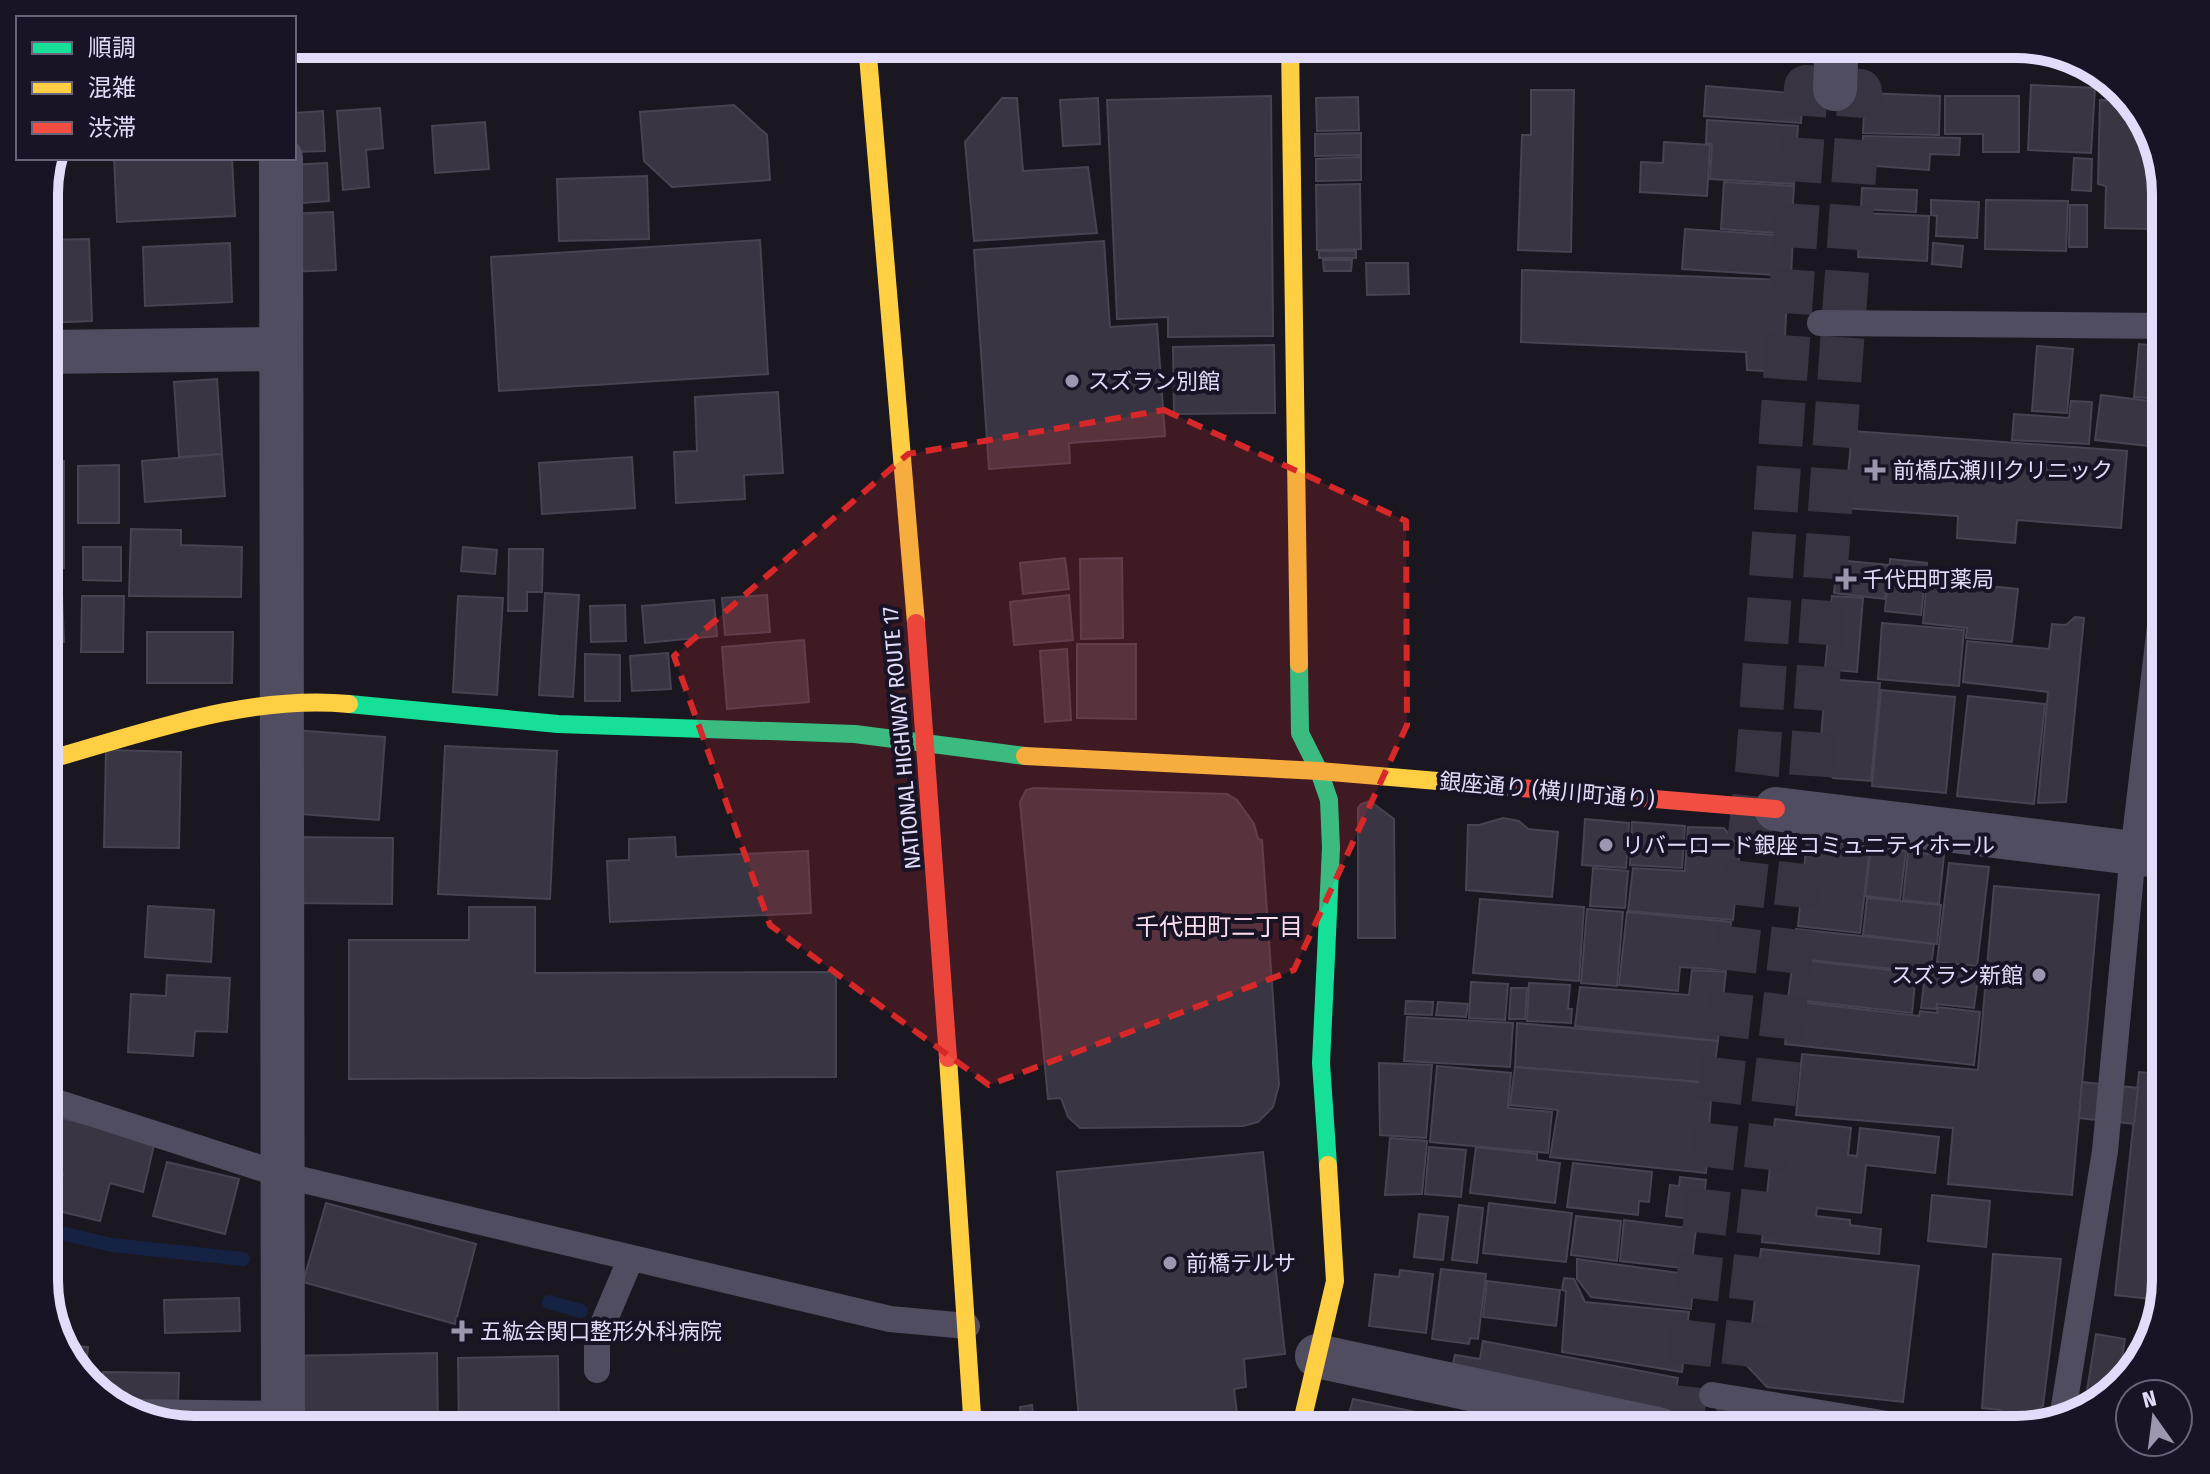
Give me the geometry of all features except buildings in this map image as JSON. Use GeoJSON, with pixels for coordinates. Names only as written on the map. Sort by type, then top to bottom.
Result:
{"type":"FeatureCollection","features":[{"type":"Feature","properties":{"kind":"main road","name":"NATIONAL HIGHWAY ROUTE 17"},"geometry":{"type":"LineString","coordinates":[[868,58],[926,744],[972,1416]]}},
{"type":"Feature","properties":{"kind":"main road"},"geometry":{"type":"LineString","coordinates":[[1290,58],[1300,733],[1329,800],[1331,848],[1321,1063],[1335,1281],[1303,1416]]}},
{"type":"Feature","properties":{"kind":"main road","name":"銀座通り (横川町通り)"},"geometry":{"type":"LineString","coordinates":[[58,757],[230,711],[284,702],[382,705],[558,724],[855,734],[1004,755],[1319,771],[1776,809]]}},
{"type":"Feature","properties":{"kind":"street"},"geometry":{"type":"LineString","coordinates":[[1835,58],[1835,89]]}},
{"type":"Feature","properties":{"kind":"street"},"geometry":{"type":"LineString","coordinates":[[281,160],[283,1416]]}},
{"type":"Feature","properties":{"kind":"street"},"geometry":{"type":"LineString","coordinates":[[58,352],[281,349]]}},
{"type":"Feature","properties":{"kind":"street","name":"銀座通り (横川町通り)"},"geometry":{"type":"LineString","coordinates":[[1776,809],[2150,855]]}},
{"type":"Feature","properties":{"kind":"street"},"geometry":{"type":"LineString","coordinates":[[1317,1356],[1596,1416]]}},
{"type":"Feature","properties":{"kind":"lane"},"geometry":{"type":"LineString","coordinates":[[1820,323],[2152,326]]}},
{"type":"Feature","properties":{"kind":"lane"},"geometry":{"type":"LineString","coordinates":[[2064,1407],[2150,855],[2152,820]]}},
{"type":"Feature","properties":{"kind":"lane"},"geometry":{"type":"LineString","coordinates":[[58,1103],[282,1175],[890,1319],[967,1326]]}},
{"type":"Feature","properties":{"kind":"lane"},"geometry":{"type":"LineString","coordinates":[[597,1370],[597,1338],[631,1258]]}},
{"type":"Feature","properties":{"kind":"lane"},"geometry":{"type":"LineString","coordinates":[[1712,1395],[1839,1416]]}},
{"type":"Feature","properties":{"kind":"highlighted area"},"geometry":{"type":"Polygon","coordinates":[[[1164,410],[1406,521],[1407,725],[1294,970],[989,1085],[770,925],[674,656],[908,454],[1164,410]]]}},
{"type":"Feature","properties":{"kind":"waterway"},"geometry":{"type":"LineString","coordinates":[[58,1232],[112,1245],[243,1259]]}},
{"type":"Feature","properties":{"kind":"waterway"},"geometry":{"type":"LineString","coordinates":[[549,1302],[581,1311]]}},
{"type":"Feature","properties":{"kind":"tunnel"},"geometry":{"type":"LineString","coordinates":[[1683,1416],[1757,773],[1806,87],[1860,91],[1811,776],[1738,1416]]}},
{"type":"Feature","properties":{"kind":"traffic: fast"},"geometry":{"type":"LineString","coordinates":[[1299,664],[1300,733],[1329,800],[1331,848],[1321,1063],[1328,1165]]}},
{"type":"Feature","properties":{"kind":"traffic: fast"},"geometry":{"type":"LineString","coordinates":[[349,704],[558,724],[855,734],[1025,756]]}},
{"type":"Feature","properties":{"kind":"traffic: slow"},"geometry":{"type":"LineString","coordinates":[[868,58],[916,623]]}},
{"type":"Feature","properties":{"kind":"traffic: slow"},"geometry":{"type":"LineString","coordinates":[[1290,58],[1299,664]]}},
{"type":"Feature","properties":{"kind":"traffic: slow"},"geometry":{"type":"LineString","coordinates":[[58,757],[156,728],[233,711],[310,702],[349,704]]}},
{"type":"Feature","properties":{"kind":"traffic: slow"},"geometry":{"type":"LineString","coordinates":[[1025,756],[1319,771],[1521,788]]}},
{"type":"Feature","properties":{"kind":"traffic: slow"},"geometry":{"type":"LineString","coordinates":[[948,1058],[972,1416]]}},
{"type":"Feature","properties":{"kind":"traffic: slow"},"geometry":{"type":"LineString","coordinates":[[1303,1416],[1335,1281],[1328,1165]]}},
{"type":"Feature","properties":{"kind":"traffic: jam"},"geometry":{"type":"LineString","coordinates":[[916,623],[948,1058]]}},
{"type":"Feature","properties":{"kind":"traffic: jam"},"geometry":{"type":"LineString","coordinates":[[1521,788],[1776,809]]}},
{"type":"Feature","properties":{"kind":"place","name":"スズラン別館"},"geometry":{"type":"Point","coordinates":[1072,381]}},
{"type":"Feature","properties":{"kind":"place","name":"前橋広瀬川クリニック"},"geometry":{"type":"Point","coordinates":[1875,470]}},
{"type":"Feature","properties":{"kind":"place","name":"千代田町薬局"},"geometry":{"type":"Point","coordinates":[1846,579]}},
{"type":"Feature","properties":{"kind":"place","name":"リバーロード銀座コミュニティホール"},"geometry":{"type":"Point","coordinates":[1606,845]}},
{"type":"Feature","properties":{"kind":"place","name":"スズラン新館"},"geometry":{"type":"Point","coordinates":[2039,975]}},
{"type":"Feature","properties":{"kind":"place","name":"前橋テルサ"},"geometry":{"type":"Point","coordinates":[1170,1263]}},
{"type":"Feature","properties":{"kind":"place","name":"五紘会関口整形外科病院"},"geometry":{"type":"Point","coordinates":[462,1331]}},
{"type":"Feature","properties":{"kind":"district","name":"千代田町二丁目"},"geometry":{"type":"Point","coordinates":[1219,927]}}]}
